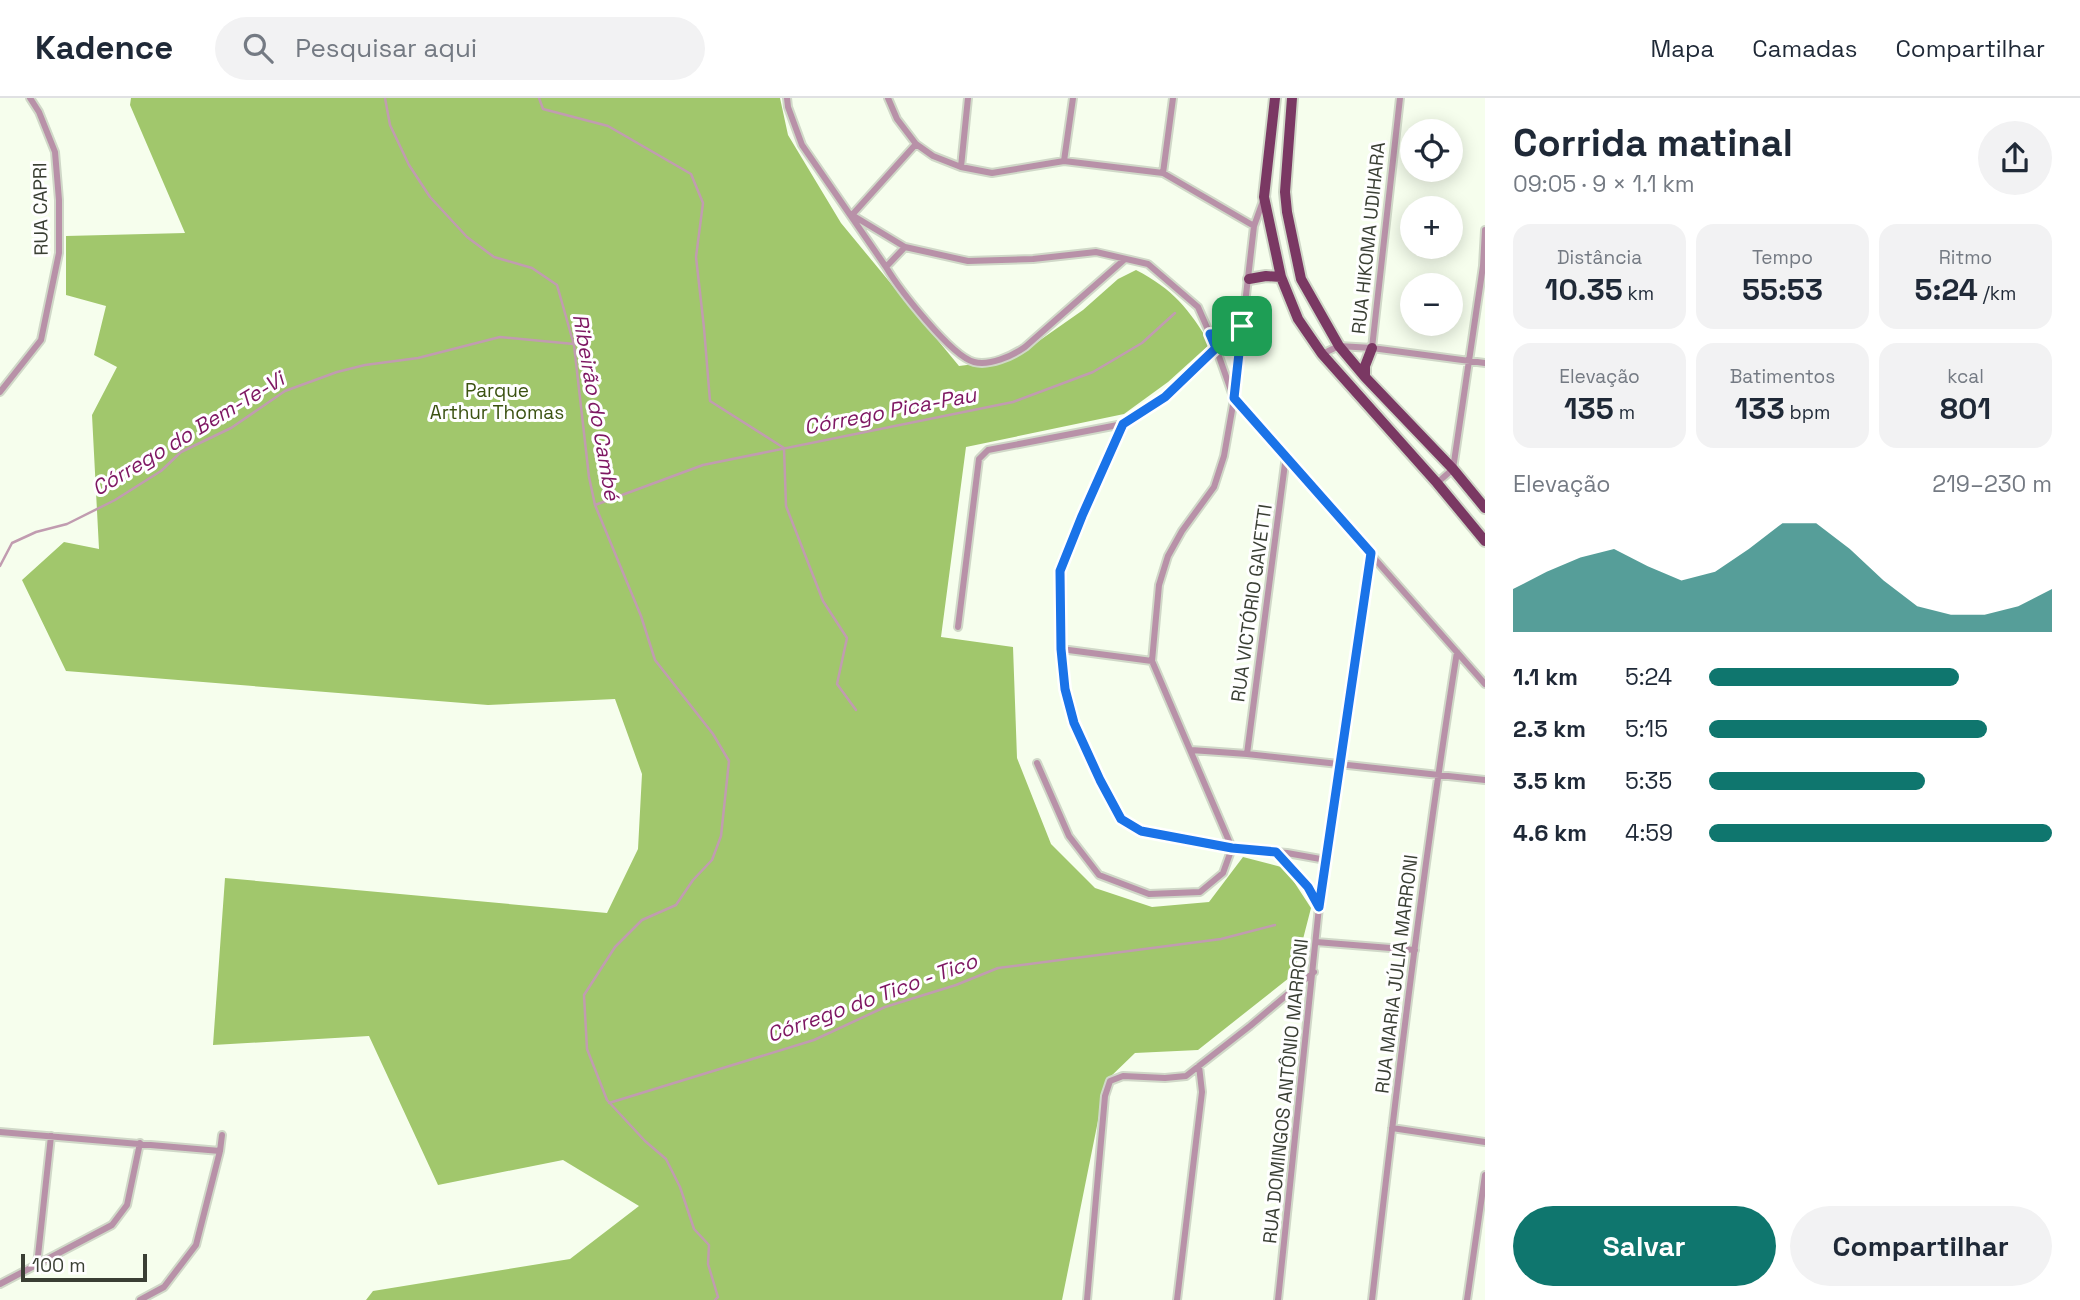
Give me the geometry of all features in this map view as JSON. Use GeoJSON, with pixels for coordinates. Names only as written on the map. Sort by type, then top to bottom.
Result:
{"type":"FeatureCollection","features":[{"type":"Feature","properties":{"kind":"main road"},"geometry":{"type":"LineString","coordinates":[[1275,98],[1264,197],[1281,276],[1298,319],[1322,354],[1437,482],[1485,541]]}},
{"type":"Feature","properties":{"kind":"main road"},"geometry":{"type":"LineString","coordinates":[[1292,98],[1285,192],[1301,279],[1339,346],[1364,377],[1453,469],[1485,508]]}},
{"type":"Feature","properties":{"kind":"main road"},"geometry":{"type":"LineString","coordinates":[[1249,279],[1281,276]]}},
{"type":"Feature","properties":{"kind":"main road"},"geometry":{"type":"LineString","coordinates":[[1364,377],[1372,348]]}},
{"type":"Feature","properties":{"kind":"street","name":"RUA CAPRI"},"geometry":{"type":"LineString","coordinates":[[0,392],[41,340],[59,253],[55,152],[39,112],[30,98]]}},
{"type":"Feature","properties":{"kind":"street"},"geometry":{"type":"LineString","coordinates":[[787,98],[802,145],[897,285],[960,355],[978,363],[1005,357],[1025,347],[1125,259]]}},
{"type":"Feature","properties":{"kind":"street"},"geometry":{"type":"LineString","coordinates":[[888,98],[897,119],[916,144],[933,156],[961,167],[992,173],[1064,161],[1163,173],[1254,226]]}},
{"type":"Feature","properties":{"kind":"street"},"geometry":{"type":"LineString","coordinates":[[961,167],[968,98]]}},
{"type":"Feature","properties":{"kind":"street"},"geometry":{"type":"LineString","coordinates":[[1064,161],[1073,98]]}},
{"type":"Feature","properties":{"kind":"street"},"geometry":{"type":"LineString","coordinates":[[1163,173],[1173,98]]}},
{"type":"Feature","properties":{"kind":"street","name":"RUA HIKOMA UDIHARA"},"geometry":{"type":"LineString","coordinates":[[1339,346],[1372,348],[1400,98]]}},
{"type":"Feature","properties":{"kind":"street"},"geometry":{"type":"LineString","coordinates":[[852,215],[916,144]]}},
{"type":"Feature","properties":{"kind":"street"},"geometry":{"type":"LineString","coordinates":[[1037,763],[1069,836],[1099,875],[1149,894],[1200,892],[1223,873],[1232,848],[1152,661],[1159,585],[1168,556],[1182,531],[1214,487],[1224,456],[1234,398],[1254,226],[1264,197]]}},
{"type":"Feature","properties":{"kind":"street"},"geometry":{"type":"LineString","coordinates":[[852,215],[905,247],[968,261],[1033,259],[1096,252],[1148,264],[1198,307],[1234,398],[1485,684]]}},
{"type":"Feature","properties":{"kind":"street"},"geometry":{"type":"LineString","coordinates":[[1437,482],[1453,469],[1483,265],[1485,230]]}},
{"type":"Feature","properties":{"kind":"street"},"geometry":{"type":"LineString","coordinates":[[886,267],[905,247]]}},
{"type":"Feature","properties":{"kind":"street"},"geometry":{"type":"LineString","coordinates":[[1210,334],[1225,333],[1242,326]]}},
{"type":"Feature","properties":{"kind":"street"},"geometry":{"type":"LineString","coordinates":[[1322,354],[1339,346]]}},
{"type":"Feature","properties":{"kind":"street"},"geometry":{"type":"LineString","coordinates":[[958,627],[979,459],[988,450],[1123,424],[1165,397],[1216,348]]}},
{"type":"Feature","properties":{"kind":"street"},"geometry":{"type":"LineString","coordinates":[[1372,348],[1485,363]]}},
{"type":"Feature","properties":{"kind":"street"},"geometry":{"type":"LineString","coordinates":[[1123,424],[1060,571],[1061,649],[1065,689],[1074,723],[1100,780],[1121,819],[1141,831],[1232,848],[1326,860]]}},
{"type":"Feature","properties":{"kind":"street","name":"RUA VICTÓRIO GAVETTI"},"geometry":{"type":"LineString","coordinates":[[1247,754],[1286,456]]}},
{"type":"Feature","properties":{"kind":"street","name":"RUA DOMINGOS ANTÔNIO MARRONI"},"geometry":{"type":"LineString","coordinates":[[1279,1300],[1319,907],[1371,553]]}},
{"type":"Feature","properties":{"kind":"street"},"geometry":{"type":"LineString","coordinates":[[1061,649],[1152,661]]}},
{"type":"Feature","properties":{"kind":"street","name":"RUA MARIA JÚLIA MARRONI"},"geometry":{"type":"LineString","coordinates":[[1372,1300],[1415,950],[1457,652]]}},
{"type":"Feature","properties":{"kind":"street"},"geometry":{"type":"LineString","coordinates":[[1191,750],[1485,780]]}},
{"type":"Feature","properties":{"kind":"street"},"geometry":{"type":"LineString","coordinates":[[1276,852],[1308,887],[1319,907]]}},
{"type":"Feature","properties":{"kind":"street"},"geometry":{"type":"LineString","coordinates":[[1316,942],[1415,950]]}},
{"type":"Feature","properties":{"kind":"street"},"geometry":{"type":"LineString","coordinates":[[1087,1300],[1105,1096],[1110,1081],[1123,1076],[1165,1079],[1181,1077],[1199,1066],[1314,972]]}},
{"type":"Feature","properties":{"kind":"street"},"geometry":{"type":"LineString","coordinates":[[1177,1300],[1202,1092],[1199,1066]]}},
{"type":"Feature","properties":{"kind":"street"},"geometry":{"type":"LineString","coordinates":[[1392,1128],[1485,1142]]}},
{"type":"Feature","properties":{"kind":"street"},"geometry":{"type":"LineString","coordinates":[[0,1132],[220,1152]]}},
{"type":"Feature","properties":{"kind":"street"},"geometry":{"type":"LineString","coordinates":[[140,1300],[164,1287],[196,1245],[222,1135]]}},
{"type":"Feature","properties":{"kind":"street"},"geometry":{"type":"LineString","coordinates":[[37,1265],[51,1136]]}},
{"type":"Feature","properties":{"kind":"street"},"geometry":{"type":"LineString","coordinates":[[0,1284],[112,1225],[127,1205],[140,1143]]}},
{"type":"Feature","properties":{"kind":"street"},"geometry":{"type":"LineString","coordinates":[[1467,1300],[1485,1175]]}},
{"type":"Feature","properties":{"kind":"green space","name":"Parque Arthur Thomas"},"geometry":{"type":"Polygon","coordinates":[[[131,98],[780,98],[788,135],[841,223],[959,366],[1013,359],[1083,310],[1118,279],[1136,270],[1170,293],[1195,320],[1210,344],[1168,382],[1124,414],[966,447],[941,637],[1013,647],[1017,758],[1051,844],[1095,888],[1152,907],[1209,902],[1243,857],[1285,868],[1311,908],[1294,974],[1198,1050],[1135,1053],[1106,1081],[1062,1300],[366,1300],[373,1291],[570,1259],[639,1206],[563,1160],[438,1185],[369,1036],[213,1045],[225,878],[607,913],[638,849],[642,774],[615,699],[488,705],[66,671],[22,580],[64,542],[99,549],[92,415],[117,367],[94,355],[106,306],[66,295],[66,236],[185,233],[130,105],[131,98]]]}},
{"type":"Feature","properties":{"kind":"waterway","name":"Ribeirão do Cambé"},"geometry":{"type":"LineString","coordinates":[[385,98],[390,125],[409,165],[430,197],[467,237],[494,257],[532,268],[557,285],[574,345],[589,477],[595,505],[641,616],[655,660],[713,734],[729,761],[721,836],[712,860],[693,880],[676,905],[642,920],[615,947],[584,995],[587,1049],[607,1100],[645,1141],[666,1159],[680,1187],[694,1229],[709,1245],[708,1264],[718,1297],[715,1300]]}},
{"type":"Feature","properties":{"kind":"waterway"},"geometry":{"type":"LineString","coordinates":[[539,98],[543,109],[608,126],[691,174],[703,203],[696,257],[710,401],[784,448],[786,506],[823,601],[847,638],[837,684],[856,710]]}},
{"type":"Feature","properties":{"kind":"waterway","name":"Córrego Pica-Pau"},"geometry":{"type":"LineString","coordinates":[[595,505],[703,465],[1013,402],[1093,372],[1142,343],[1175,313]]}},
{"type":"Feature","properties":{"kind":"waterway","name":"Córrego do Bem-Te-Vi"},"geometry":{"type":"LineString","coordinates":[[0,566],[12,543],[36,532],[67,524],[115,500],[161,471],[181,452],[231,428],[285,391],[337,372],[365,365],[418,358],[500,337],[574,344]]}},
{"type":"Feature","properties":{"kind":"waterway","name":"Córrego do Tico - Tico"},"geometry":{"type":"LineString","coordinates":[[609,1103],[814,1040],[885,1007],[956,985],[998,968],[1221,939],[1275,925]]}},
{"type":"Feature","properties":{"kind":"route"},"geometry":{"type":"LineString","coordinates":[[1242,326],[1234,398],[1371,553],[1319,907],[1308,887],[1276,852],[1232,848],[1141,831],[1121,819],[1074,723],[1065,689],[1061,649],[1060,571],[1123,424],[1165,397],[1216,348],[1210,334],[1225,333],[1242,326]]}}]}
